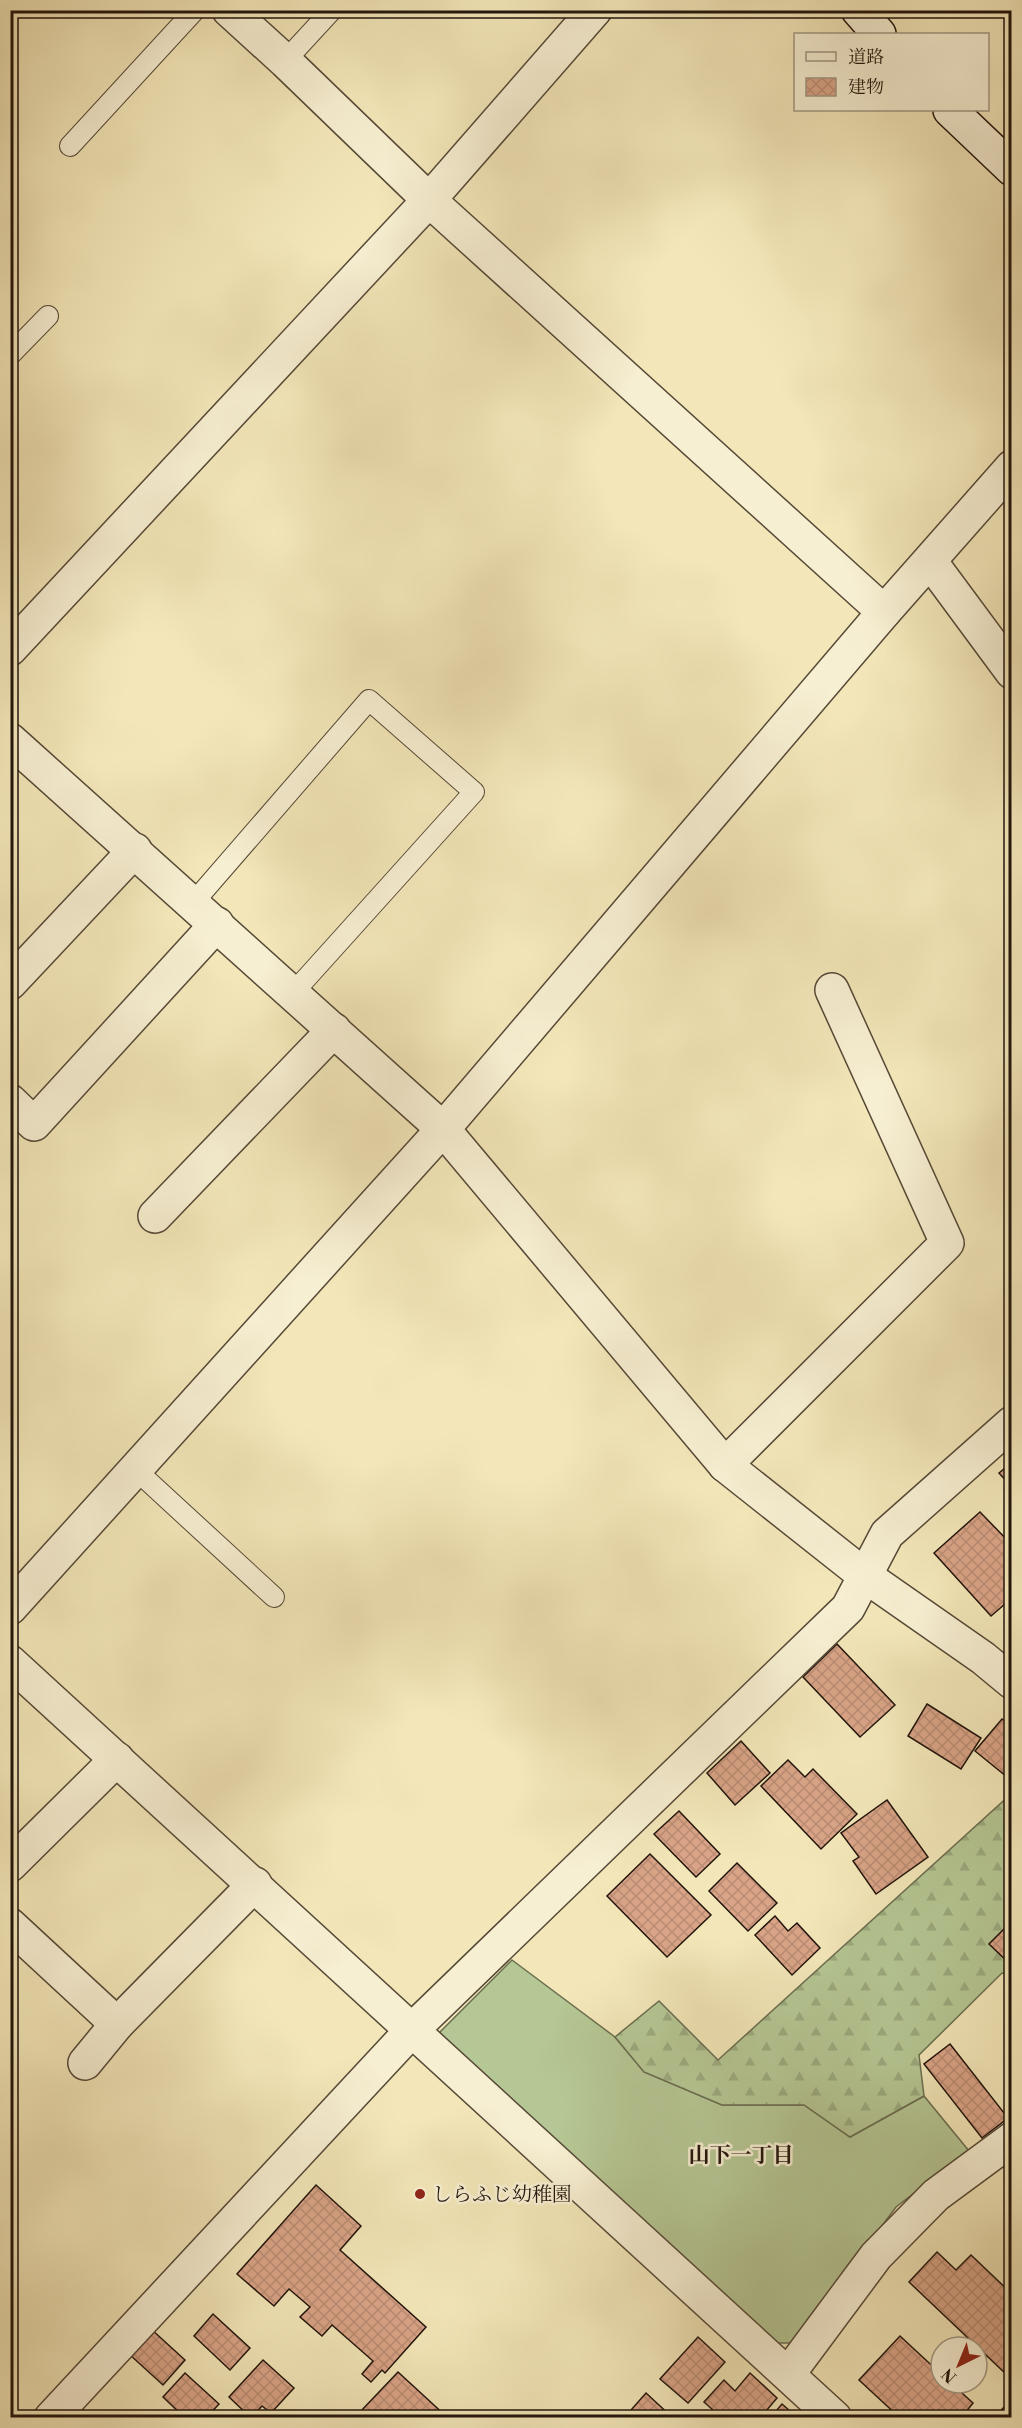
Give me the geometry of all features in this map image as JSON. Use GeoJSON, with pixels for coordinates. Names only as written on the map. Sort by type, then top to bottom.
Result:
{"type":"FeatureCollection","features":[{"type":"Feature","properties":{"kind":"street"},"geometry":{"type":"LineString","coordinates":[[229,10],[429,200],[884,612]]}},
{"type":"Feature","properties":{"kind":"street"},"geometry":{"type":"LineString","coordinates":[[10,649],[429,200],[595,10]]}},
{"type":"Feature","properties":{"kind":"street"},"geometry":{"type":"LineString","coordinates":[[858,10],[878,33]]}},
{"type":"Feature","properties":{"kind":"street"},"geometry":{"type":"LineString","coordinates":[[951,111],[1011,169]]}},
{"type":"Feature","properties":{"kind":"street"},"geometry":{"type":"LineString","coordinates":[[10,1608],[443,1129],[884,612],[1011,467]]}},
{"type":"Feature","properties":{"kind":"street"},"geometry":{"type":"LineString","coordinates":[[930,561],[1011,672]]}},
{"type":"Feature","properties":{"kind":"street"},"geometry":{"type":"LineString","coordinates":[[10,740],[443,1129],[725,1465],[864,1575],[983,1658],[1011,1682]]}},
{"type":"Feature","properties":{"kind":"street"},"geometry":{"type":"LineString","coordinates":[[10,983],[135,850]]}},
{"type":"Feature","properties":{"kind":"street"},"geometry":{"type":"LineString","coordinates":[[10,1101],[34,1124],[217,924]]}},
{"type":"Feature","properties":{"kind":"street"},"geometry":{"type":"LineString","coordinates":[[725,1465],[947,1243],[832,990]]}},
{"type":"Feature","properties":{"kind":"street"},"geometry":{"type":"LineString","coordinates":[[155,1216],[334,1030]]}},
{"type":"Feature","properties":{"kind":"street"},"geometry":{"type":"LineString","coordinates":[[51,2418],[413,2029],[848,1608],[887,1534],[1011,1423]]}},
{"type":"Feature","properties":{"kind":"street"},"geometry":{"type":"LineString","coordinates":[[10,1662],[789,2373],[835,2418]]}},
{"type":"Feature","properties":{"kind":"street"},"geometry":{"type":"LineString","coordinates":[[10,1865],[117,1758]]}},
{"type":"Feature","properties":{"kind":"street"},"geometry":{"type":"LineString","coordinates":[[85,2063],[117,2024],[255,1884]]}},
{"type":"Feature","properties":{"kind":"street"},"geometry":{"type":"LineString","coordinates":[[10,1925],[117,2024]]}},
{"type":"Feature","properties":{"kind":"street"},"geometry":{"type":"LineString","coordinates":[[789,2373],[876,2256],[936,2195],[1011,2139]]}},
{"type":"Feature","properties":{"kind":"lane"},"geometry":{"type":"LineString","coordinates":[[70,146],[195,10]]}},
{"type":"Feature","properties":{"kind":"lane"},"geometry":{"type":"LineString","coordinates":[[285,62],[332,10]]}},
{"type":"Feature","properties":{"kind":"lane"},"geometry":{"type":"LineString","coordinates":[[10,355],[48,316]]}},
{"type":"Feature","properties":{"kind":"lane"},"geometry":{"type":"LineString","coordinates":[[193,903],[369,700],[474,792],[293,993]]}},
{"type":"Feature","properties":{"kind":"lane"},"geometry":{"type":"LineString","coordinates":[[136,1470],[274,1597]]}},
{"type":"Feature","properties":{"kind":"green space"},"geometry":{"type":"Polygon","coordinates":[[[1011,1794],[1011,1976],[1002,1973],[919,2055],[924,2096],[850,2137],[804,2105],[722,2105],[644,2072],[615,2037],[659,2001],[718,2060],[1011,1794]]]}},
{"type":"Feature","properties":{"kind":"green space"},"geometry":{"type":"Polygon","coordinates":[[[512,1960],[615,2037],[644,2072],[722,2105],[804,2105],[850,2137],[924,2096],[969,2151],[896,2207],[795,2343],[774,2343],[439,2033],[512,1960]]]}},
{"type":"Feature","properties":{"kind":"building"},"geometry":{"type":"Polygon","coordinates":[[[1012,1462],[1012,1487],[999,1473],[1012,1462]]]}},
{"type":"Feature","properties":{"kind":"building"},"geometry":{"type":"Polygon","coordinates":[[[980,1512],[1012,1545],[1012,1598],[991,1616],[934,1553],[980,1512]]]}},
{"type":"Feature","properties":{"kind":"building"},"geometry":{"type":"Polygon","coordinates":[[[837,1644],[895,1705],[860,1737],[803,1677],[837,1644]]]}},
{"type":"Feature","properties":{"kind":"building"},"geometry":{"type":"Polygon","coordinates":[[[927,1704],[981,1738],[961,1769],[908,1736],[927,1704]]]}},
{"type":"Feature","properties":{"kind":"building"},"geometry":{"type":"Polygon","coordinates":[[[1002,1719],[1012,1726],[1012,1781],[975,1751],[1002,1719]]]}},
{"type":"Feature","properties":{"kind":"building"},"geometry":{"type":"Polygon","coordinates":[[[741,1741],[770,1773],[735,1805],[707,1773],[741,1741]]]}},
{"type":"Feature","properties":{"kind":"building"},"geometry":{"type":"Polygon","coordinates":[[[788,1760],[805,1777],[813,1769],[857,1814],[821,1849],[761,1786],[788,1760]]]}},
{"type":"Feature","properties":{"kind":"building"},"geometry":{"type":"Polygon","coordinates":[[[887,1800],[928,1857],[876,1894],[853,1861],[859,1857],[841,1833],[887,1800]]]}},
{"type":"Feature","properties":{"kind":"building"},"geometry":{"type":"Polygon","coordinates":[[[679,1811],[720,1854],[696,1877],[654,1834],[679,1811]]]}},
{"type":"Feature","properties":{"kind":"building"},"geometry":{"type":"Polygon","coordinates":[[[650,1854],[711,1915],[667,1957],[607,1896],[650,1854]]]}},
{"type":"Feature","properties":{"kind":"building"},"geometry":{"type":"Polygon","coordinates":[[[737,1863],[777,1903],[748,1931],[709,1891],[737,1863]]]}},
{"type":"Feature","properties":{"kind":"building"},"geometry":{"type":"Polygon","coordinates":[[[775,1916],[788,1931],[797,1923],[820,1948],[792,1975],[755,1935],[775,1916]]]}},
{"type":"Feature","properties":{"kind":"building"},"geometry":{"type":"Polygon","coordinates":[[[1012,1921],[1012,1966],[989,1944],[1012,1921]]]}},
{"type":"Feature","properties":{"kind":"building"},"geometry":{"type":"Polygon","coordinates":[[[950,2044],[1008,2118],[982,2138],[924,2064],[950,2044]]]}},
{"type":"Feature","properties":{"kind":"building"},"geometry":{"type":"Polygon","coordinates":[[[316,2185],[361,2226],[340,2250],[426,2327],[385,2373],[382,2370],[371,2382],[362,2374],[373,2361],[332,2325],[322,2336],[300,2317],[310,2307],[289,2289],[274,2306],[237,2274],[316,2185]]]}},
{"type":"Feature","properties":{"kind":"building"},"geometry":{"type":"Polygon","coordinates":[[[937,2252],[956,2270],[971,2255],[1012,2294],[1012,2372],[1008,2376],[989,2358],[989,2335],[965,2335],[909,2282],[937,2252]]]}},
{"type":"Feature","properties":{"kind":"building"},"geometry":{"type":"Polygon","coordinates":[[[213,2314],[250,2348],[230,2370],[194,2336],[213,2314]]]}},
{"type":"Feature","properties":{"kind":"building"},"geometry":{"type":"Polygon","coordinates":[[[151,2329],[185,2360],[163,2385],[129,2354],[151,2329]]]}},
{"type":"Feature","properties":{"kind":"building"},"geometry":{"type":"Polygon","coordinates":[[[900,2336],[929,2363],[929,2395],[964,2395],[973,2403],[961,2418],[900,2418],[859,2380],[900,2336]]]}},
{"type":"Feature","properties":{"kind":"building"},"geometry":{"type":"Polygon","coordinates":[[[698,2337],[725,2362],[688,2403],[660,2379],[698,2337]]]}},
{"type":"Feature","properties":{"kind":"building"},"geometry":{"type":"Polygon","coordinates":[[[263,2360],[294,2388],[271,2413],[262,2406],[251,2418],[229,2397],[263,2360]]]}},
{"type":"Feature","properties":{"kind":"building"},"geometry":{"type":"Polygon","coordinates":[[[398,2372],[448,2418],[366,2418],[360,2412],[398,2372]]]}},
{"type":"Feature","properties":{"kind":"building"},"geometry":{"type":"Polygon","coordinates":[[[185,2373],[219,2404],[206,2418],[185,2418],[163,2397],[185,2373]]]}},
{"type":"Feature","properties":{"kind":"building"},"geometry":{"type":"Polygon","coordinates":[[[750,2373],[777,2398],[760,2418],[722,2418],[704,2402],[724,2380],[735,2391],[750,2373]]]}},
{"type":"Feature","properties":{"kind":"building"},"geometry":{"type":"Polygon","coordinates":[[[646,2393],[673,2418],[624,2418],[646,2393]]]}},
{"type":"Feature","properties":{"kind":"building"},"geometry":{"type":"Polygon","coordinates":[[[782,2404],[798,2418],[770,2418],[782,2404]]]}},
{"type":"Feature","properties":{"kind":"building"},"geometry":{"type":"Polygon","coordinates":[[[1004,2407],[1012,2414],[1012,2418],[994,2418],[1004,2407]]]}},
{"type":"Feature","properties":{"kind":"place","name":"しらふじ幼稚園"},"geometry":{"type":"Point","coordinates":[420,2194]}},
{"type":"Feature","properties":{"kind":"district","name":"山下一丁目"},"geometry":{"type":"Point","coordinates":[741,2155]}}]}
